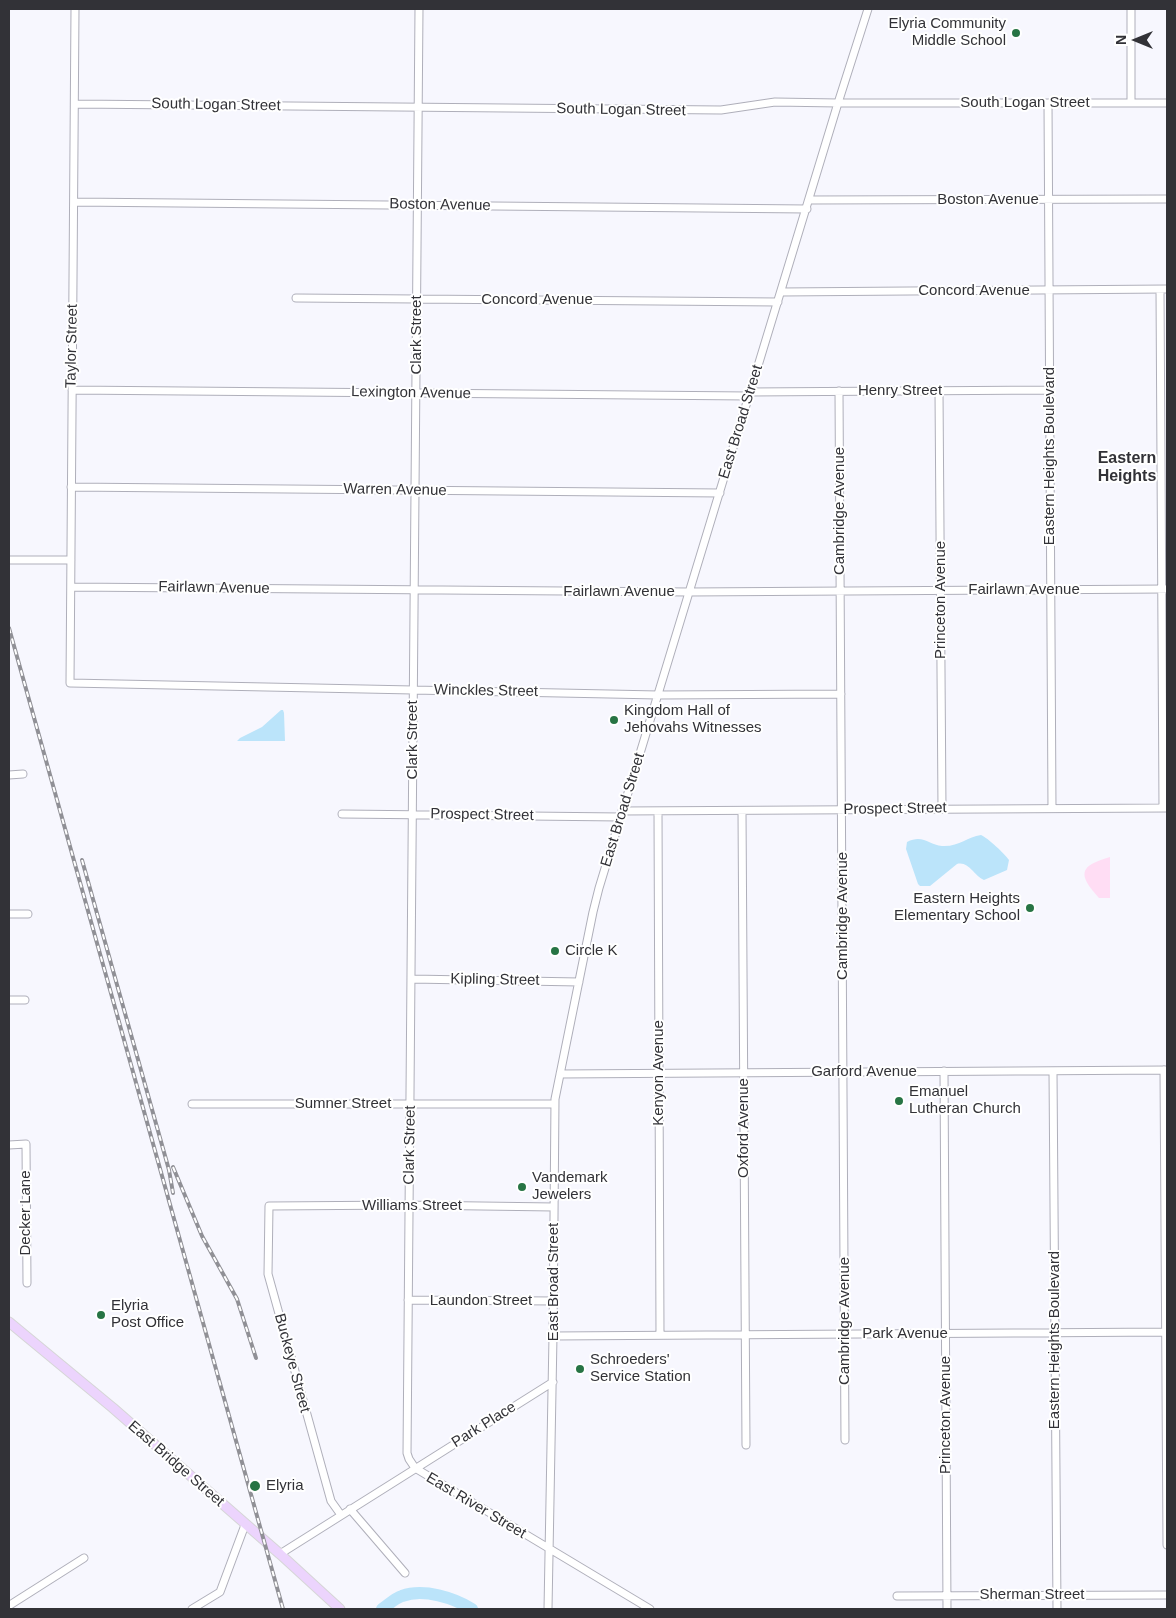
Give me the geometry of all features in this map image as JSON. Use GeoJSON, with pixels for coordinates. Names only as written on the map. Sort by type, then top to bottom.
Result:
{"type":"FeatureCollection","features":[{"type":"Feature","properties":{"kind":"main road","name":"East Bridge Street"},"geometry":{"type":"LineString","coordinates":[[9,1322],[113,1408],[340,1609]]}},
{"type":"Feature","properties":{"kind":"street","name":"Taylor Street"},"geometry":{"type":"LineString","coordinates":[[70,683],[75,9]]}},
{"type":"Feature","properties":{"kind":"street","name":"Clark Street"},"geometry":{"type":"LineString","coordinates":[[415,1468],[409,1459],[407,1445],[419,9]]}},
{"type":"Feature","properties":{"kind":"street","name":"East Broad Street"},"geometry":{"type":"LineString","coordinates":[[548,1609],[554,1336],[555,1104],[560,1074],[593,912],[868,9]]}},
{"type":"Feature","properties":{"kind":"street"},"geometry":{"type":"LineString","coordinates":[[1131,103],[1132,9]]}},
{"type":"Feature","properties":{"kind":"street","name":"South Logan Street"},"geometry":{"type":"LineString","coordinates":[[75,104],[722,110],[775,102],[1167,103]]}},
{"type":"Feature","properties":{"kind":"street","name":"Eastern Heights Boulevard"},"geometry":{"type":"LineString","coordinates":[[1048,103],[1052,808]]}},
{"type":"Feature","properties":{"kind":"street","name":"Boston Avenue"},"geometry":{"type":"LineString","coordinates":[[809,200],[1167,199]]}},
{"type":"Feature","properties":{"kind":"street","name":"Boston Avenue"},"geometry":{"type":"LineString","coordinates":[[74,202],[807,209]]}},
{"type":"Feature","properties":{"kind":"street"},"geometry":{"type":"LineString","coordinates":[[1163,290],[1165,808]]}},
{"type":"Feature","properties":{"kind":"street","name":"Concord Avenue"},"geometry":{"type":"LineString","coordinates":[[781,292],[1163,290]]}},
{"type":"Feature","properties":{"kind":"street","name":"Concord Avenue"},"geometry":{"type":"LineString","coordinates":[[296,298],[778,302]]}},
{"type":"Feature","properties":{"kind":"street","name":"Lexington Avenue"},"geometry":{"type":"LineString","coordinates":[[72,390],[750,394]]}},
{"type":"Feature","properties":{"kind":"street","name":"Princeton Avenue"},"geometry":{"type":"LineString","coordinates":[[939,390],[942,809]]}},
{"type":"Feature","properties":{"kind":"street","name":"Henry Street"},"geometry":{"type":"LineString","coordinates":[[750,394],[839,391],[1049,390]]}},
{"type":"Feature","properties":{"kind":"street","name":"Cambridge Avenue"},"geometry":{"type":"LineString","coordinates":[[839,391],[845,1440]]}},
{"type":"Feature","properties":{"kind":"street","name":"Warren Avenue"},"geometry":{"type":"LineString","coordinates":[[71,487],[720,493]]}},
{"type":"Feature","properties":{"kind":"street"},"geometry":{"type":"LineString","coordinates":[[9,560],[71,560]]}},
{"type":"Feature","properties":{"kind":"street","name":"Fairlawn Avenue"},"geometry":{"type":"LineString","coordinates":[[71,587],[689,592],[1164,589]]}},
{"type":"Feature","properties":{"kind":"street","name":"Winckles Street"},"geometry":{"type":"LineString","coordinates":[[70,683],[658,695],[841,694]]}},
{"type":"Feature","properties":{"kind":"street"},"geometry":{"type":"LineString","coordinates":[[9,775],[23,774]]}},
{"type":"Feature","properties":{"kind":"street","name":"Prospect Street"},"geometry":{"type":"LineString","coordinates":[[342,814],[622,814],[658,811],[1165,808]]}},
{"type":"Feature","properties":{"kind":"street","name":"Kenyon Avenue"},"geometry":{"type":"LineString","coordinates":[[658,811],[660,1335]]}},
{"type":"Feature","properties":{"kind":"street","name":"Oxford Avenue"},"geometry":{"type":"LineString","coordinates":[[742,811],[746,1445]]}},
{"type":"Feature","properties":{"kind":"street"},"geometry":{"type":"LineString","coordinates":[[9,914],[28,914]]}},
{"type":"Feature","properties":{"kind":"street","name":"Kipling Street"},"geometry":{"type":"LineString","coordinates":[[412,979],[579,982]]}},
{"type":"Feature","properties":{"kind":"street"},"geometry":{"type":"LineString","coordinates":[[9,1000],[25,1000]]}},
{"type":"Feature","properties":{"kind":"street"},"geometry":{"type":"LineString","coordinates":[[1166,1070],[1167,1545]]}},
{"type":"Feature","properties":{"kind":"street","name":"Garford Avenue"},"geometry":{"type":"LineString","coordinates":[[560,1074],[1166,1070]]}},
{"type":"Feature","properties":{"kind":"street","name":"Princeton Avenue"},"geometry":{"type":"LineString","coordinates":[[944,1071],[947,1609]]}},
{"type":"Feature","properties":{"kind":"street","name":"Eastern Heights Boulevard"},"geometry":{"type":"LineString","coordinates":[[1053,1071],[1056,1609]]}},
{"type":"Feature","properties":{"kind":"street","name":"Sumner Street"},"geometry":{"type":"LineString","coordinates":[[192,1104],[555,1104]]}},
{"type":"Feature","properties":{"kind":"street","name":"Decker Lane"},"geometry":{"type":"LineString","coordinates":[[9,1145],[26,1144],[27,1283]]}},
{"type":"Feature","properties":{"kind":"street","name":"Williams Street"},"geometry":{"type":"LineString","coordinates":[[269,1206],[554,1207]]}},
{"type":"Feature","properties":{"kind":"street","name":"Buckeye Street"},"geometry":{"type":"LineString","coordinates":[[269,1206],[268,1274],[331,1501],[340,1516]]}},
{"type":"Feature","properties":{"kind":"street","name":"Laundon Street"},"geometry":{"type":"LineString","coordinates":[[408,1300],[554,1301]]}},
{"type":"Feature","properties":{"kind":"street","name":"Park Avenue"},"geometry":{"type":"LineString","coordinates":[[554,1336],[1166,1332]]}},
{"type":"Feature","properties":{"kind":"street","name":"Park Place"},"geometry":{"type":"LineString","coordinates":[[415,1468],[552,1382]]}},
{"type":"Feature","properties":{"kind":"street","name":"East River Street"},"geometry":{"type":"LineString","coordinates":[[280,1554],[415,1468],[650,1609]]}},
{"type":"Feature","properties":{"kind":"street"},"geometry":{"type":"LineString","coordinates":[[350,1509],[405,1573]]}},
{"type":"Feature","properties":{"kind":"street"},"geometry":{"type":"LineString","coordinates":[[192,1609],[220,1592],[245,1525]]}},
{"type":"Feature","properties":{"kind":"street"},"geometry":{"type":"LineString","coordinates":[[9,1596],[11,1607],[84,1558]]}},
{"type":"Feature","properties":{"kind":"street","name":"Sherman Street"},"geometry":{"type":"LineString","coordinates":[[897,1596],[1167,1595]]}},
{"type":"Feature","properties":{"kind":"shaded area"},"geometry":{"type":"Polygon","coordinates":[[[1110,857],[1110,898],[1099,898],[1087,883],[1085,872],[1092,864],[1110,857]]]}},
{"type":"Feature","properties":{"kind":"water"},"geometry":{"type":"Polygon","coordinates":[[[281,710],[284,713],[285,741],[237,741],[262,727],[281,710]]]}},
{"type":"Feature","properties":{"kind":"water"},"geometry":{"type":"Polygon","coordinates":[[[981,835],[996,846],[1009,860],[1007,870],[984,880],[968,866],[957,864],[930,886],[920,886],[918,884],[906,849],[907,842],[922,839],[937,845],[948,846],[981,835]]]}},
{"type":"Feature","properties":{"kind":"waterway"},"geometry":{"type":"LineString","coordinates":[[382,1609],[399,1597],[420,1593],[448,1598],[472,1609]]}},
{"type":"Feature","properties":{"kind":"railway"},"geometry":{"type":"LineString","coordinates":[[9,628],[283,1609]]}},
{"type":"Feature","properties":{"kind":"railway"},"geometry":{"type":"LineString","coordinates":[[82,860],[169,1170],[173,1193]]}},
{"type":"Feature","properties":{"kind":"railway"},"geometry":{"type":"LineString","coordinates":[[173,1167],[202,1236],[237,1299],[256,1358]]}},
{"type":"Feature","properties":{"kind":"place","name":"Elyria Community Middle School"},"geometry":{"type":"Point","coordinates":[1016,33]}},
{"type":"Feature","properties":{"kind":"place","name":"Kingdom Hall of Jehovahs Witnesses"},"geometry":{"type":"Point","coordinates":[614,720]}},
{"type":"Feature","properties":{"kind":"place","name":"Eastern Heights Elementary School"},"geometry":{"type":"Point","coordinates":[1030,908]}},
{"type":"Feature","properties":{"kind":"place","name":"Circle K"},"geometry":{"type":"Point","coordinates":[555,951]}},
{"type":"Feature","properties":{"kind":"place","name":"Emanuel Lutheran Church"},"geometry":{"type":"Point","coordinates":[899,1101]}},
{"type":"Feature","properties":{"kind":"place","name":"Vandemark Jewelers"},"geometry":{"type":"Point","coordinates":[522,1187]}},
{"type":"Feature","properties":{"kind":"place","name":"Elyria Post Office"},"geometry":{"type":"Point","coordinates":[101,1315]}},
{"type":"Feature","properties":{"kind":"place","name":"Schroeders' Service Station"},"geometry":{"type":"Point","coordinates":[580,1369]}},
{"type":"Feature","properties":{"kind":"place","name":"Elyria"},"geometry":{"type":"Point","coordinates":[255,1486]}},
{"type":"Feature","properties":{"kind":"district","name":"Eastern Heights"},"geometry":{"type":"Point","coordinates":[1127,468]}}]}
